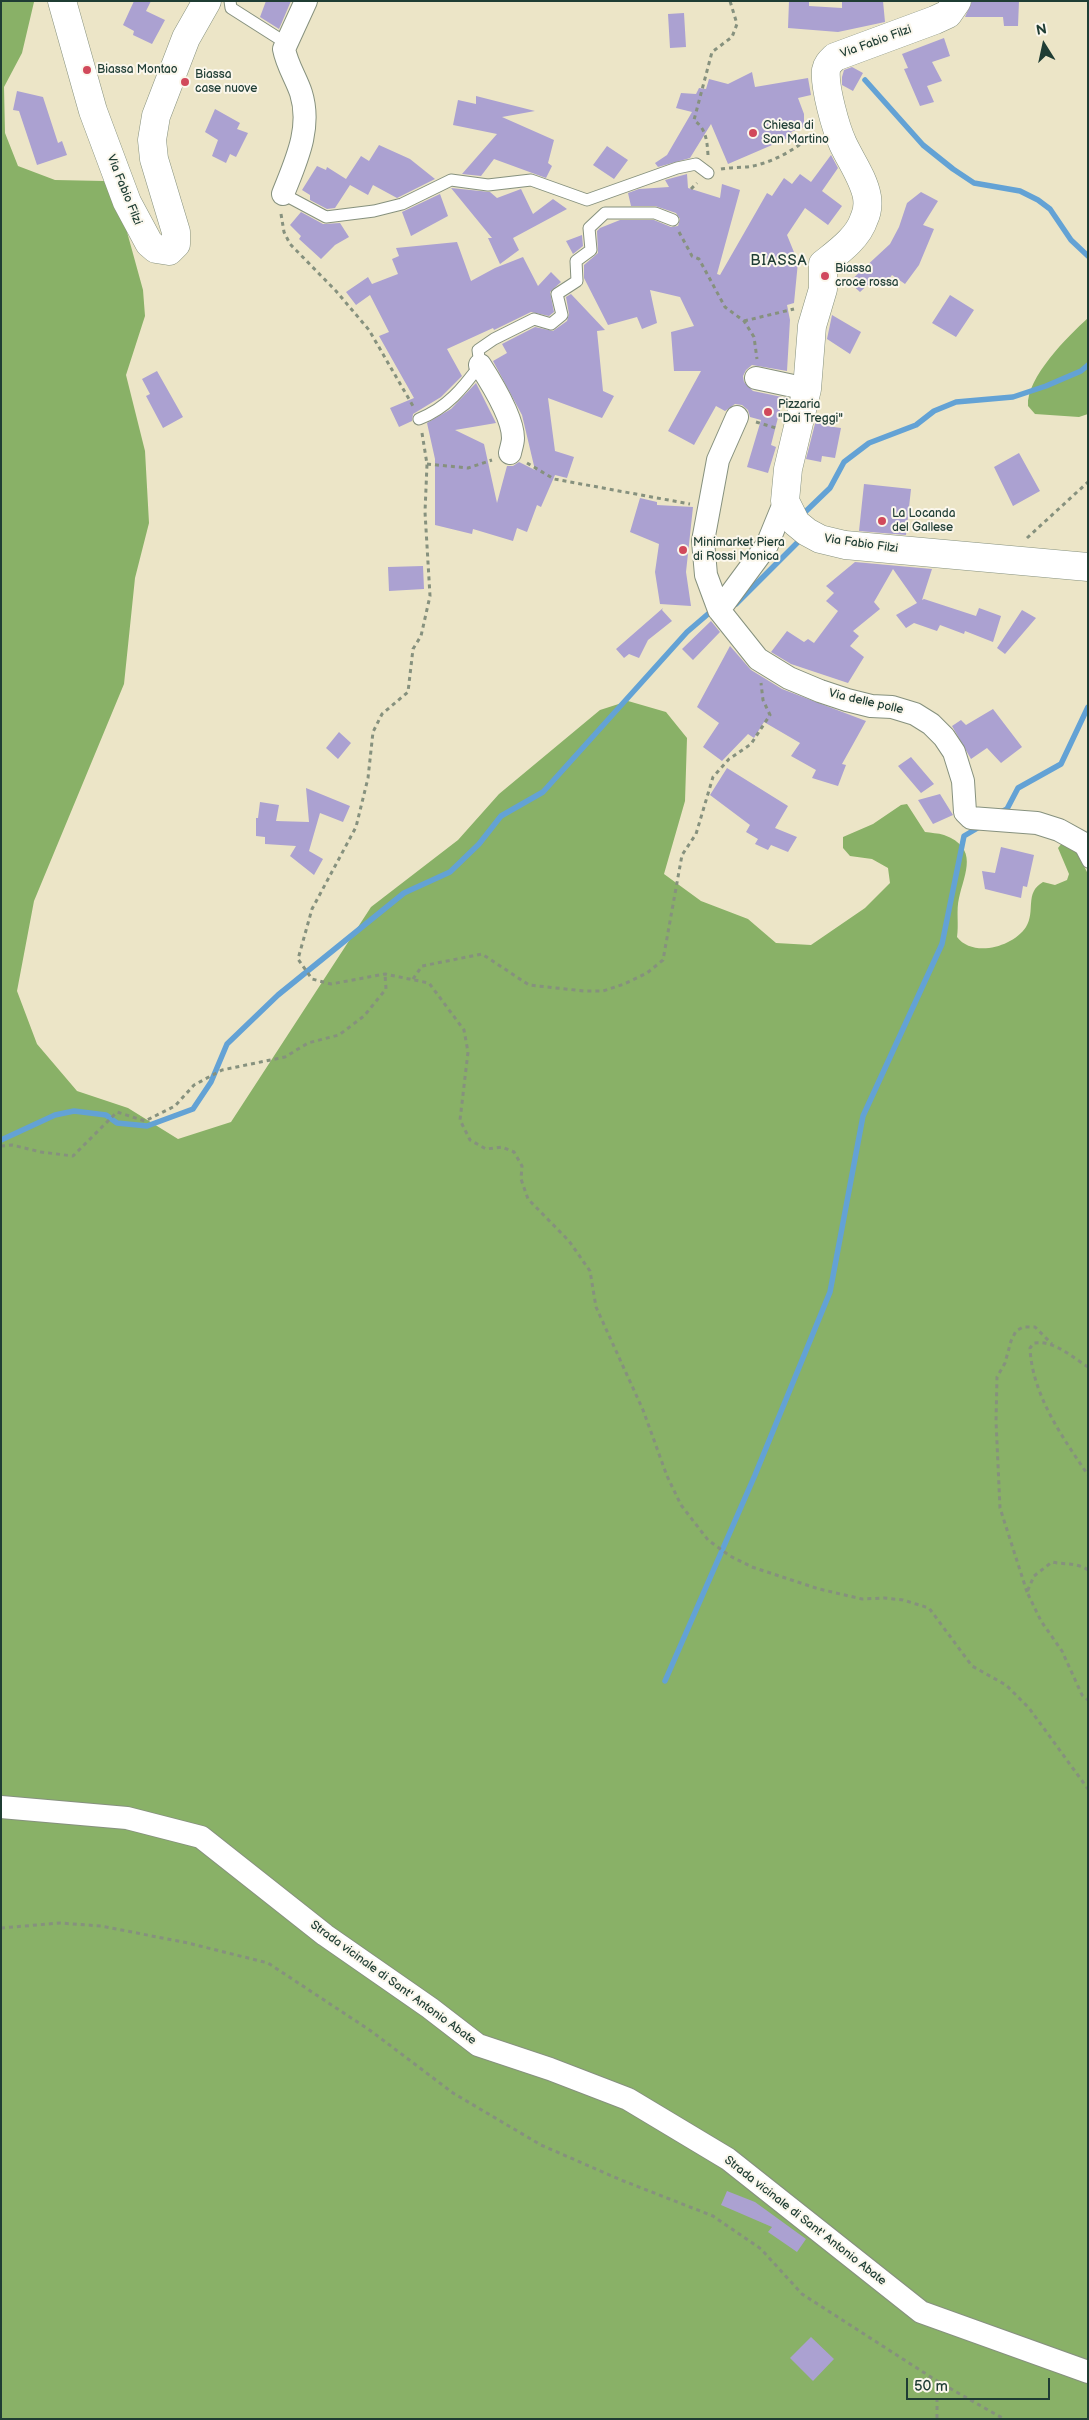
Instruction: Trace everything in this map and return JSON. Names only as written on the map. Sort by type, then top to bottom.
[{"type":"street","name":"Via Fabio Filzi","points":[[62,1],[93,111],[127,202],[149,243],[156,249],[169,251],[176,244],[176,232],[154,159],[152,140],[156,116],[186,38],[207,1]]},
{"type":"street","points":[[284,194],[298,156],[305,128],[305,110],[286,57],[286,43],[306,1]]},
{"type":"street","name":"Via Fabio Filzi","points":[[957,1],[948,14],[851,50],[830,61],[826,70],[833,110],[842,142],[867,197],[867,211],[864,222],[846,246],[823,264],[823,289],[812,326],[807,389],[788,469],[785,501],[796,523],[820,539],[845,545],[1088,567]]},
{"type":"street","points":[[480,365],[496,390],[513,436],[510,454]]},
{"type":"street","points":[[756,378],[807,389]]},
{"type":"street","points":[[738,417],[718,460],[703,541],[704,558],[711,591],[719,610],[758,659],[768,666]]},
{"type":"street","points":[[719,610],[767,545],[785,501]]},
{"type":"street","name":"Via delle polle","points":[[768,666],[820,691],[871,706],[892,707],[915,714],[931,724],[944,737],[960,767],[965,812],[968,817],[1037,823],[1082,842]]},
{"type":"street","name":"Strada vicinale di Sant' Antonio Abate","points":[[1,1807],[127,1818],[201,1837],[324,1935],[430,2008],[478,2045],[550,2069],[628,2099],[728,2159],[921,2312],[1088,2372]]},
{"type":"lane","points":[[230,1],[231,8],[286,43]]},
{"type":"lane","points":[[284,194],[326,216],[374,211],[402,204],[451,180],[488,185],[531,180],[587,200],[677,168],[696,164],[708,173]]},
{"type":"lane","points":[[419,419],[442,408],[463,389],[480,365],[478,350],[494,339],[534,319],[550,324],[562,315],[557,294],[576,281],[576,261],[591,250],[589,228],[605,213],[655,213],[673,220]]},
{"type":"lane","points":[[1082,842],[1088,862]]},
{"type":"path","points":[[730,1],[737,24],[732,37],[712,52],[694,120],[702,126],[706,137],[708,173],[737,166],[752,166],[791,151],[823,125],[833,110]]},
{"type":"path","points":[[284,194],[281,202],[282,217],[284,232],[290,244],[336,291],[369,330],[419,419],[427,464],[425,512],[430,596],[421,636],[413,649],[408,692],[382,714],[373,732],[368,778],[356,827],[312,909],[298,959],[312,979],[331,984],[385,974],[429,983],[464,1030],[468,1052],[460,1120],[470,1140],[486,1149],[502,1147],[514,1152],[522,1166],[521,1180],[528,1199],[569,1241],[590,1271],[596,1307],[643,1410],[667,1476],[681,1505],[708,1540],[730,1556],[752,1567],[819,1589],[862,1599],[894,1599],[929,1608],[972,1666],[1006,1684],[1029,1708],[1088,1789]]},
{"type":"path","points":[[673,220],[692,256],[700,259],[725,307],[744,321],[754,337],[757,352],[756,378]]},
{"type":"path","points":[[744,321],[796,308],[812,326]]},
{"type":"path","points":[[738,417],[796,433]]},
{"type":"path","points":[[427,464],[468,468],[510,454],[554,479],[708,507]]},
{"type":"path","points":[[1002,560],[1088,482]]},
{"type":"path","points":[[413,979],[422,966],[482,954],[529,985],[603,991],[647,973],[663,960],[682,855],[696,834],[713,777],[729,759],[751,744],[770,715],[763,700],[760,686],[768,666]]},
{"type":"path","points":[[1,1146],[12,1145],[41,1152],[73,1156],[117,1112],[146,1121],[175,1106],[194,1086],[222,1070],[285,1057],[308,1043],[339,1035],[364,1016],[386,989],[385,974]]},
{"type":"path","points":[[1088,1367],[1052,1344],[1035,1327],[1022,1327],[1016,1331],[1011,1341],[1007,1358],[997,1377],[996,1421],[1000,1508],[1027,1592],[1041,1621],[1062,1651],[1082,1695],[1088,1700]]},
{"type":"path","points":[[1052,1344],[1034,1343],[1030,1348],[1030,1359],[1039,1389],[1058,1430],[1088,1475]]},
{"type":"path","points":[[1027,1592],[1034,1576],[1052,1562],[1077,1564],[1088,1570]]},
{"type":"path","points":[[1,1928],[60,1923],[101,1926],[188,1943],[268,1963],[371,2030],[453,2093],[541,2145],[621,2180],[713,2216],[762,2249],[802,2294],[937,2381],[1004,2419]]},
{"type":"path","points":[[937,2381],[937,2419]]},
{"type":"green space","points":[[1,1],[34,2],[22,53],[4,87],[5,133],[18,166],[55,180],[104,181],[124,221],[143,290],[145,316],[126,375],[145,451],[149,523],[135,578],[124,684],[34,901],[17,991],[37,1044],[77,1091],[128,1108],[178,1139],[231,1122],[371,907],[458,840],[499,794],[600,710],[628,701],[666,712],[687,738],[685,801],[664,874],[701,901],[748,919],[776,943],[811,945],[865,908],[890,883],[888,868],[872,859],[850,856],[843,848],[843,837],[873,824],[901,805],[907,804],[925,832],[942,834],[955,840],[966,854],[966,870],[958,903],[957,937],[973,947],[993,947],[1012,940],[1020,934],[1029,921],[1032,897],[1037,886],[1043,882],[1055,885],[1067,880],[1069,874],[1058,848],[1062,843],[1074,846],[1088,874],[1088,2419],[1,2419]]},
{"type":"green space","points":[[1088,318],[1088,414],[1079,417],[1035,414],[1028,406],[1029,395],[1034,383],[1050,358]]},
{"type":"building","points":[[134,1],[151,1],[146,11],[165,20],[152,44],[133,35],[134,31],[123,25]]},
{"type":"building","points":[[266,1],[291,1],[279,29],[260,17]]},
{"type":"building","points":[[789,1],[809,1],[809,6],[842,8],[842,1],[883,1],[885,22],[838,32],[788,28]]},
{"type":"building","points":[[972,1],[1019,1],[1018,26],[1004,26],[1003,17],[965,17]]},
{"type":"building","points":[[684,13],[686,47],[670,48],[668,14]]},
{"type":"building","points":[[944,38],[950,56],[932,62],[942,81],[927,86],[934,102],[920,106],[904,69],[908,68],[902,54]]},
{"type":"building","points":[[852,67],[863,73],[853,91],[842,85],[844,70]]},
{"type":"building","points":[[752,72],[755,87],[808,78],[811,95],[798,98],[804,114],[804,127],[791,132],[793,136],[728,164],[711,124],[690,158],[658,167],[655,163],[667,155],[692,112],[676,108],[681,93],[696,94],[699,88],[706,89],[709,79],[728,84]]},
{"type":"building","points":[[17,91],[43,97],[58,143],[62,141],[67,155],[37,165],[19,111],[13,110]]},
{"type":"building","points":[[476,96],[535,111],[502,117],[554,140],[548,163],[552,166],[546,178],[494,159],[481,176],[462,174],[497,134],[453,125],[458,100],[476,104]]},
{"type":"building","points":[[215,109],[240,123],[237,129],[248,133],[236,157],[230,154],[226,163],[212,156],[218,140],[205,132]]},
{"type":"building","points":[[379,145],[410,159],[435,179],[397,198],[373,185],[368,195],[350,185],[335,208],[327,209],[310,200],[310,195],[302,190],[317,166],[326,170],[327,167],[346,179],[361,156],[369,161]]},
{"type":"building","points":[[607,146],[628,160],[614,179],[593,165]]},
{"type":"building","points":[[831,155],[838,168],[822,191],[842,206],[828,225],[805,208],[787,235],[798,262],[794,303],[787,305],[790,320],[787,371],[752,365],[743,376],[744,382],[753,391],[787,398],[786,403],[782,402],[771,445],[776,447],[768,473],[747,467],[761,420],[750,417],[748,410],[742,405],[735,404],[725,411],[716,406],[694,445],[668,431],[701,371],[674,371],[671,332],[694,326],[680,297],[650,290],[657,323],[642,329],[637,317],[608,325],[584,278],[584,265],[598,253],[597,231],[600,228],[620,220],[654,220],[671,227],[678,226],[680,219],[676,213],[655,206],[631,206],[628,193],[639,189],[669,187],[665,180],[687,174],[688,188],[720,198],[722,184],[740,190],[717,274],[720,275],[767,193],[772,196],[784,178],[792,184],[800,174],[811,182]]},
{"type":"building","points":[[451,188],[490,192],[497,198],[521,189],[533,214],[553,199],[567,209],[513,238],[519,250],[500,264],[488,238],[492,238]]},
{"type":"building","points":[[921,192],[938,201],[923,225],[934,229],[919,265],[905,284],[892,275],[884,286],[874,279],[860,292],[849,282],[890,244],[899,227],[907,203]]},
{"type":"building","points":[[440,194],[448,216],[411,236],[402,212]]},
{"type":"building","points":[[301,212],[323,224],[340,223],[349,237],[335,245],[321,259],[299,239],[301,236],[290,225]]},
{"type":"building","points":[[582,235],[583,246],[573,254],[566,241]]},
{"type":"building","points":[[457,242],[471,281],[495,268],[523,257],[538,286],[551,272],[561,282],[550,292],[554,312],[549,316],[531,312],[494,330],[493,328],[447,349],[462,376],[441,397],[413,414],[412,421],[399,427],[390,408],[414,398],[379,336],[389,332],[370,295],[356,305],[346,292],[368,277],[372,284],[398,274],[392,259],[399,256],[396,248]]},
{"type":"building","points":[[571,294],[605,330],[597,331],[603,391],[614,396],[602,418],[548,398],[555,451],[574,457],[567,478],[555,475],[541,507],[537,505],[527,532],[517,528],[513,541],[473,529],[472,534],[435,525],[435,459],[427,423],[451,409],[476,383],[496,423],[455,430],[484,444],[497,503],[507,466],[513,466],[519,462],[535,470],[522,415],[493,361],[507,353],[502,344],[535,327],[553,331],[567,321],[569,314],[566,297]]},
{"type":"building","points":[[950,295],[974,310],[956,337],[932,323]]},
{"type":"building","points":[[832,315],[861,332],[850,354],[827,339]]},
{"type":"building","points":[[157,371],[183,417],[163,428],[146,396],[150,394],[142,379]]},
{"type":"building","points":[[817,416],[829,419],[827,426],[841,428],[835,458],[822,456],[821,462],[806,459]]},
{"type":"building","points":[[1019,453],[1040,491],[1013,506],[994,467]]},
{"type":"building","points":[[864,484],[911,489],[906,535],[859,531]]},
{"type":"building","points":[[640,498],[657,502],[657,505],[693,507],[686,572],[691,606],[660,604],[655,572],[659,544],[630,532]]},
{"type":"building","points":[[855,562],[932,569],[922,600],[924,599],[976,616],[979,608],[1001,616],[993,642],[965,631],[964,634],[940,625],[937,631],[914,623],[906,628],[896,615],[917,603],[893,569],[874,602],[880,609],[853,631],[859,636],[850,646],[864,657],[848,683],[791,664],[771,652],[787,631],[804,642],[808,639],[814,643],[838,611],[826,601],[834,593],[826,586]]},
{"type":"building","points":[[423,566],[424,589],[389,591],[388,567]]},
{"type":"building","points":[[663,608],[662,610],[672,621],[648,640],[639,658],[629,654],[624,658],[616,649]]},
{"type":"building","points":[[1022,610],[1036,618],[1005,654],[997,648]]},
{"type":"building","points":[[711,621],[720,632],[693,660],[682,649]]},
{"type":"building","points":[[730,646],[751,670],[782,689],[866,721],[842,764],[846,765],[838,786],[812,778],[816,770],[791,756],[800,743],[764,722],[754,738],[748,734],[722,761],[703,747],[719,723],[697,707]]},
{"type":"building","points":[[993,709],[1022,747],[1001,763],[987,748],[971,759],[952,726],[961,720],[966,725]]},
{"type":"building","points":[[339,732],[351,743],[338,759],[326,748]]},
{"type":"building","points":[[911,757],[934,784],[921,793],[898,766]]},
{"type":"building","points":[[727,768],[788,806],[775,828],[797,837],[788,852],[771,845],[768,850],[755,844],[758,839],[746,832],[750,825],[710,795]]},
{"type":"building","points":[[306,788],[350,806],[343,822],[320,813],[309,851],[323,859],[314,875],[290,856],[296,846],[265,844],[265,837],[256,836],[256,818],[258,818],[260,802],[279,805],[276,821],[309,822]]},
{"type":"building","points":[[940,794],[953,815],[933,824],[918,800]]},
{"type":"building","points":[[1001,847],[1034,855],[1027,887],[1023,886],[1021,898],[985,889],[982,871],[995,873]]},
{"type":"building","points":[[727,2191],[755,2202],[806,2239],[797,2252],[768,2232],[772,2227],[721,2205]]},
{"type":"building","points":[[811,2337],[834,2359],[813,2381],[790,2358]]},
{"type":"waterway","points":[[865,80],[923,145],[953,169],[974,183],[1020,191],[1038,200],[1050,209],[1071,240],[1088,256]]},
{"type":"waterway","points":[[802,517],[830,488],[844,462],[869,443],[916,425],[934,411],[956,402],[1013,397],[1046,386],[1081,371],[1088,365]]},
{"type":"waterway","points":[[736,604],[800,540]]},
{"type":"waterway","points":[[1,1140],[55,1115],[74,1111],[106,1115],[117,1123],[147,1126],[193,1109],[211,1082],[227,1044],[278,995],[404,893],[450,872],[479,844],[501,816],[543,792],[687,632],[708,614]]},
{"type":"waterway","points":[[1001,812],[1007,809],[1018,788],[1061,764],[1088,707]]},
{"type":"waterway","points":[[665,1681],[755,1475],[830,1292],[863,1116],[942,944],[964,836],[981,826]]},
{"type":"place","name":"Biassa Montao","points":[[87,70]]},
{"type":"place","name":"Biassa case nuove","points":[[185,82]]},
{"type":"place","name":"Chiesa di San Martino","points":[[753,133]]},
{"type":"place","name":"Biassa croce rossa","points":[[825,276]]},
{"type":"place","name":"Pizzaria \"Dai Treggi\"","points":[[768,412]]},
{"type":"place","name":"La Locanda del Gallese","points":[[882,521]]},
{"type":"place","name":"Minimarket Piera di Rossi Monica","points":[[683,550]]},
{"type":"district","name":"BIASSA","points":[[779,261]]}]
